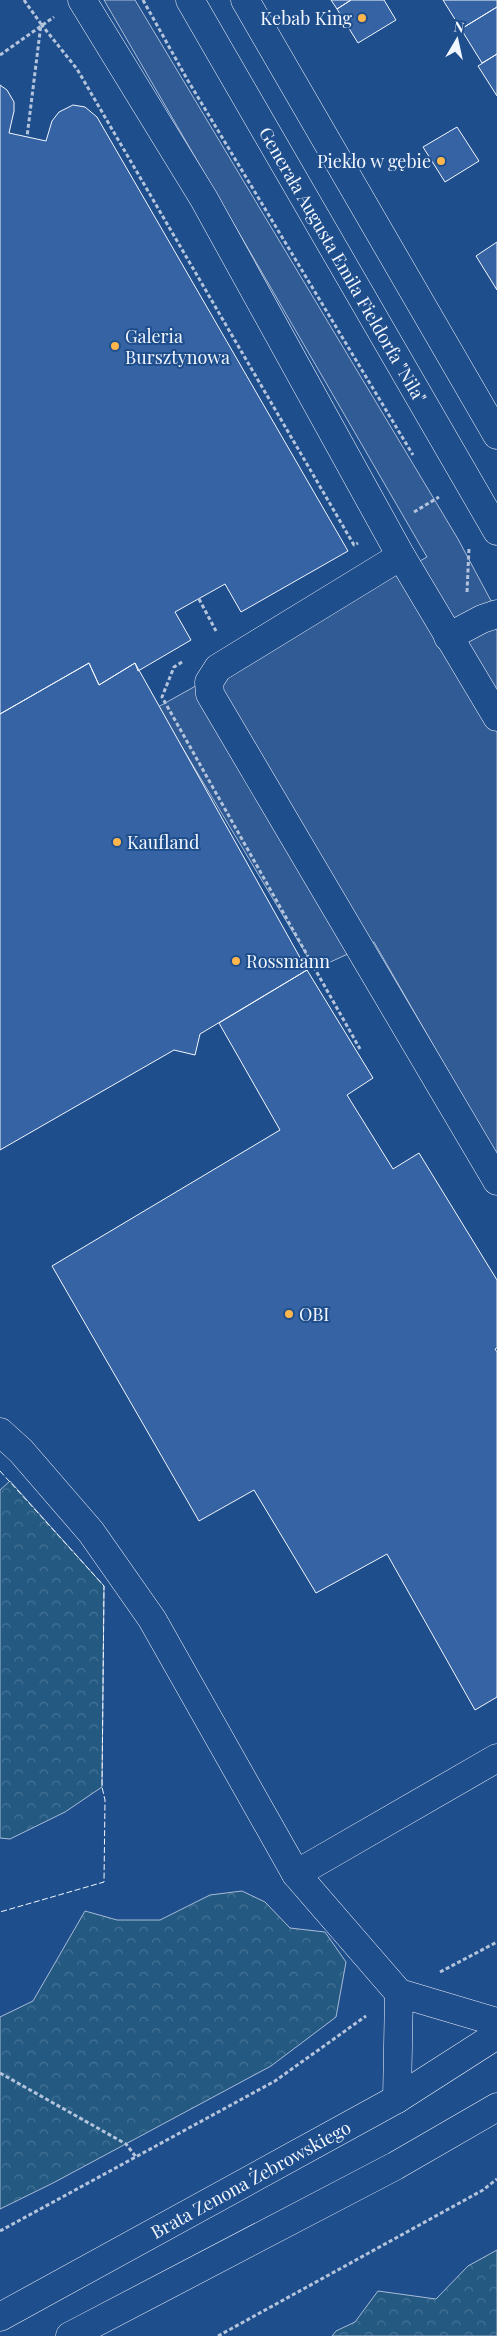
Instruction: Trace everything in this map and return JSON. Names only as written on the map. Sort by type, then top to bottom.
[{"type":"street","points":[[82,0],[204,199],[401,556],[497,717]]},
{"type":"street","name":"Generała Augusta Emila Fieldorfa \"Nila\"","points":[[190,0],[497,531]]},
{"type":"street","points":[[245,0],[497,435]]},
{"type":"street","points":[[401,556],[218,668],[209,682],[210,694],[497,1182]]},
{"type":"street","points":[[448,637],[489,616]]},
{"type":"street","points":[[0,1432],[21,1452],[90,1532],[152,1619],[296,1874],[399,1993],[497,2022]]},
{"type":"street","points":[[296,1874],[497,1758]]},
{"type":"street","points":[[397,2099],[399,1993]]},
{"type":"street","name":"Brata Zenona Żebrowskiego","points":[[0,2317],[397,2099],[497,2035]]},
{"type":"street","points":[[70,2336],[395,2166],[497,2107]]},
{"type":"path","points":[[24,0],[77,69],[354,545],[439,497]]},
{"type":"path","points":[[143,0],[188,79],[418,463]]},
{"type":"path","points":[[0,55],[41,24]]},
{"type":"path","points":[[27,137],[41,24]]},
{"type":"path","points":[[434,489],[443,505]]},
{"type":"path","points":[[465,542],[470,549],[467,593],[489,616]]},
{"type":"path","points":[[199,599],[220,638]]},
{"type":"path","points":[[0,2231],[275,2081],[399,1993],[497,1942]]},
{"type":"path","points":[[0,2074],[126,2144],[136,2157]]},
{"type":"path","points":[[218,2336],[483,2190],[497,2180]]},
{"type":"green space","points":[[10,1481],[104,1586],[102,1787],[65,1812],[10,1839],[0,1838],[0,1490]]},
{"type":"green space","points":[[242,1891],[265,1902],[290,1928],[325,1932],[346,1962],[336,2017],[271,2066],[53,2183],[0,2209],[0,2017],[33,2001],[85,1911],[117,1920],[160,1920],[210,1895]]},
{"type":"green space","points":[[497,2250],[497,2336],[332,2336],[336,2331],[355,2322],[378,2291],[436,2299],[468,2266]]},
{"type":"shaded area","points":[[104,0],[135,0],[458,539],[497,612],[497,1156],[374,942],[315,969],[158,707],[427,557]]},
{"type":"building","points":[[331,0],[351,0],[337,9]]},
{"type":"building","points":[[351,0],[384,0],[396,20],[358,43],[337,9]]},
{"type":"building","points":[[443,0],[497,0],[497,7],[461,29]]},
{"type":"building","points":[[497,7],[497,54],[482,63],[461,29]]},
{"type":"building","points":[[497,54],[497,96],[478,66]]},
{"type":"building","name":"Galeria Bursztynowa","points":[[0,85],[7,90],[14,102],[9,133],[46,141],[52,121],[59,112],[73,105],[85,107],[97,117],[348,551],[241,612],[225,584],[175,612],[191,640],[138,671],[135,663],[99,685],[89,663],[0,714]]},
{"type":"building","points":[[457,127],[479,161],[445,182],[423,147]]},
{"type":"building","points":[[497,242],[497,290],[476,256]]},
{"type":"building","name":"Kaufland","points":[[89,663],[99,685],[135,663],[307,970],[200,1034],[195,1055],[174,1050],[0,1150],[0,714]]},
{"type":"building","name":"OBI","points":[[307,970],[373,1078],[347,1095],[393,1169],[419,1153],[497,1280],[497,1348],[495,1349],[497,1352],[497,1697],[475,1710],[387,1554],[316,1593],[254,1490],[199,1521],[52,1266],[280,1130],[219,1023]]},
{"type":"fence","points":[[0,1471],[104,1586],[102,1787],[105,1800],[104,1882],[0,1912]]},
{"type":"place","name":"Kebab King","points":[[362,18]]},
{"type":"place","name":"Piekło w gębie","points":[[441,161]]},
{"type":"place","name":"Galeria Bursztynowa","points":[[115,346]]},
{"type":"place","name":"Kaufland","points":[[117,842]]},
{"type":"place","name":"Rossmann","points":[[236,961]]},
{"type":"place","name":"OBI","points":[[289,1314]]}]
